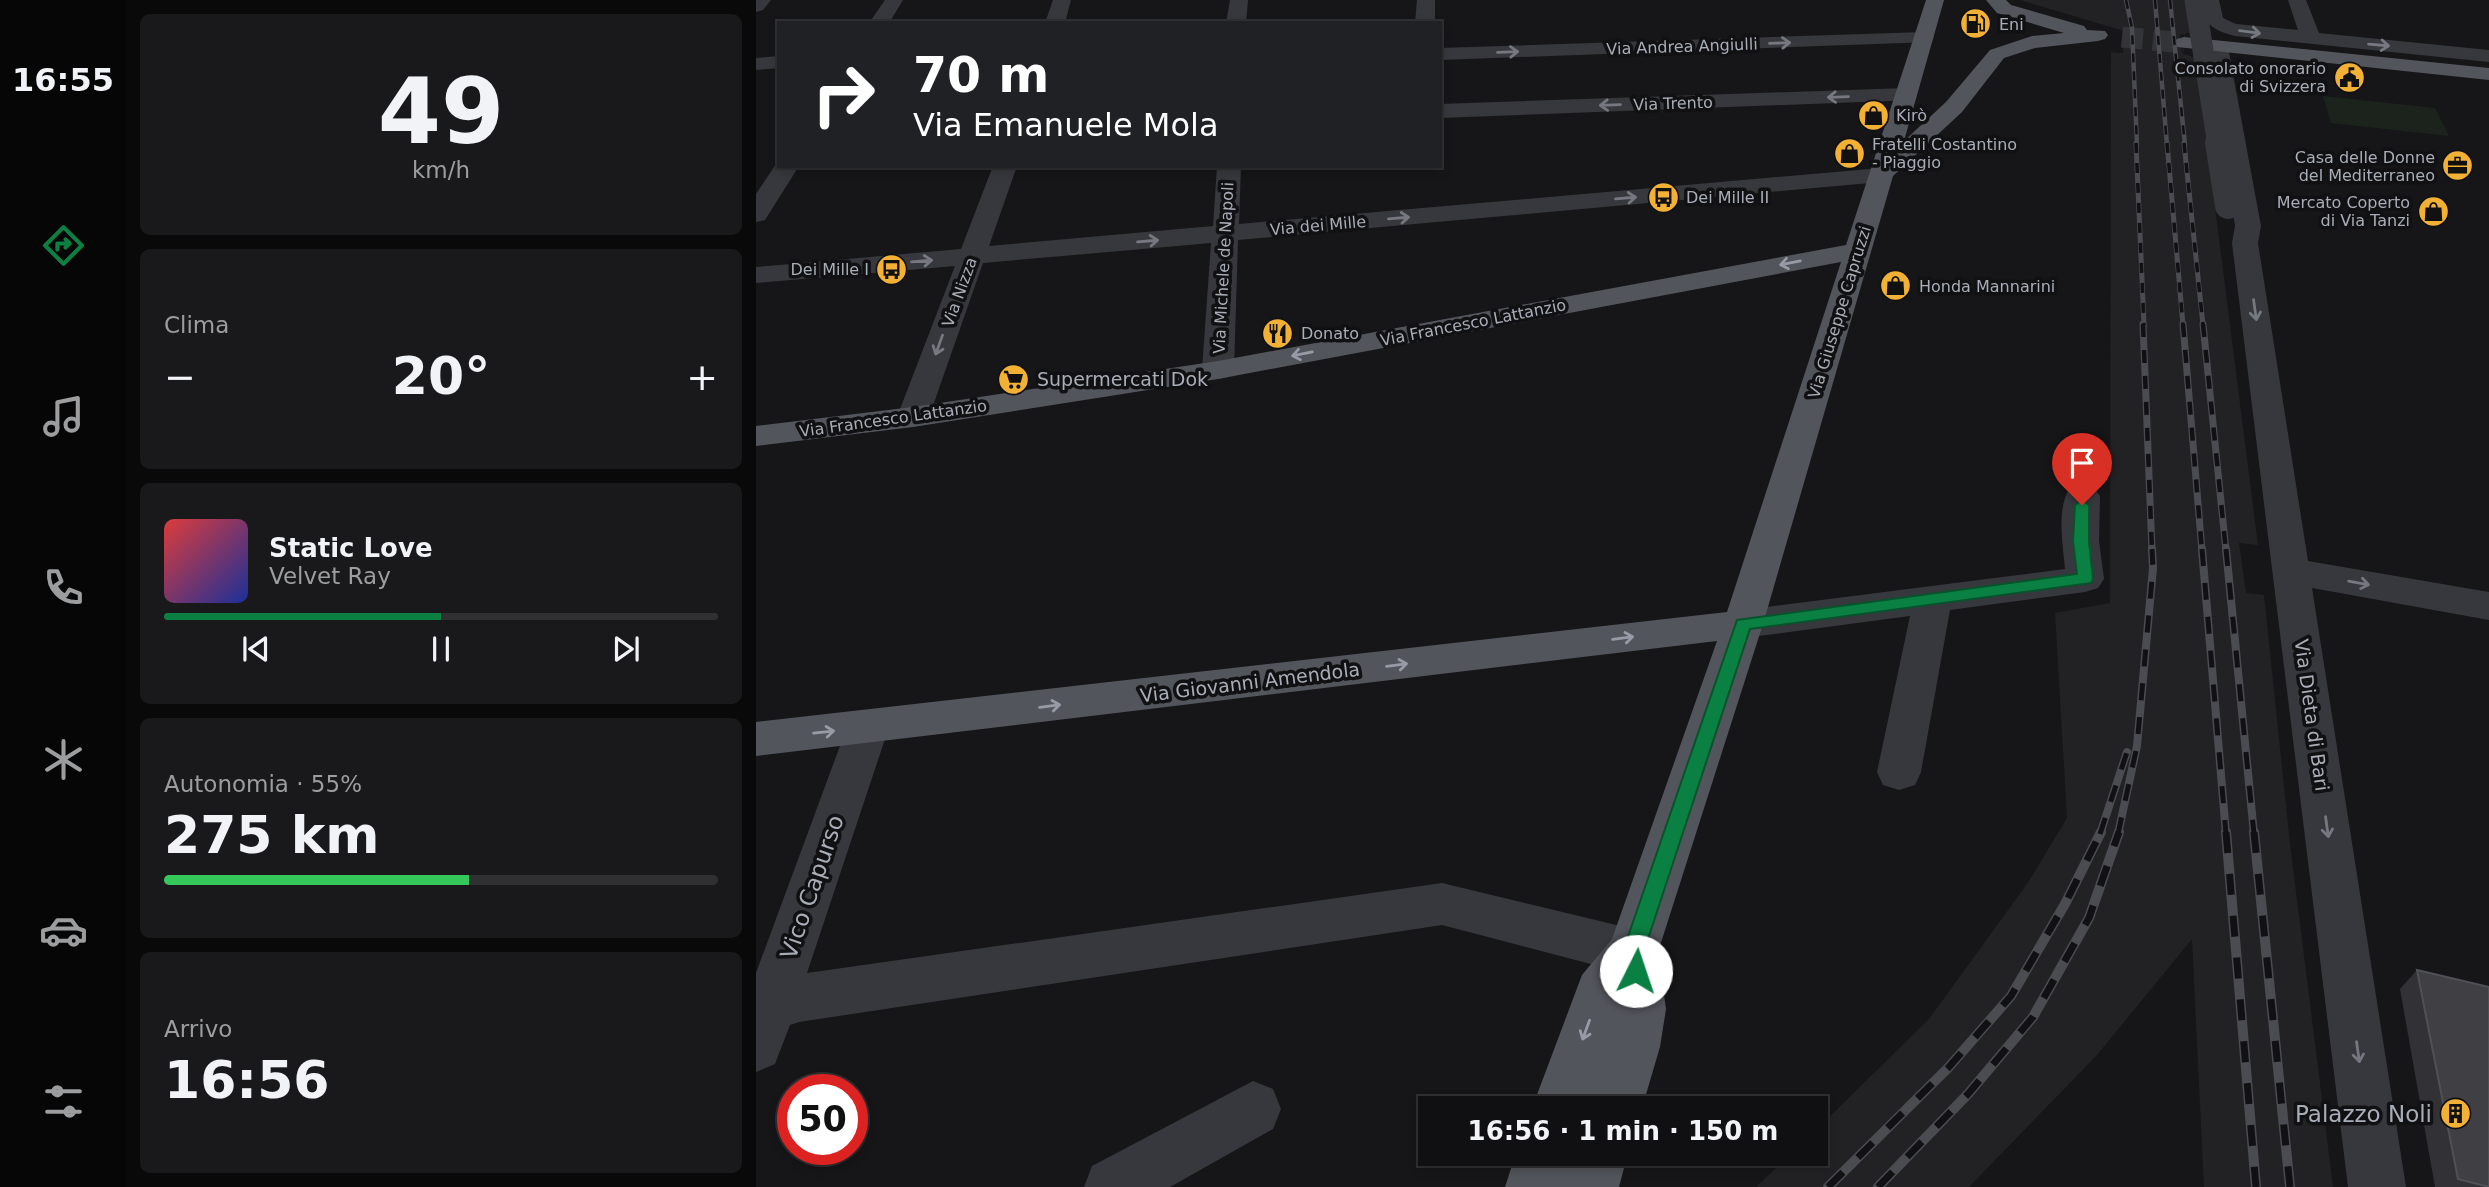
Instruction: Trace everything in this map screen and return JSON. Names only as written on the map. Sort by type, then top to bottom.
[{"type":"main road","name":"Via Giuseppe Capruzzi","points":[[1633,951],[1743,624],[1935,0]]},
{"type":"main road","points":[[1995,0],[2004,9],[2020,15],[2098,35],[2122,37]]},
{"type":"main road","points":[[1881,175],[1954,107],[1997,54],[2032,42],[2098,35]]},
{"type":"main road","points":[[2184,43],[2489,74]]},
{"type":"main road","name":"Via Francesco Lattanzio","points":[[756,436],[913,417],[1218,370],[1857,251]]},
{"type":"main road","name":"Via Giovanni Amendola","points":[[756,739],[1743,624]]},
{"type":"main road","points":[[1564,1096],[1600,992],[1633,951]]},
{"type":"main road","points":[[1618,1096],[1633,1047],[1640,1009],[1633,951]]},
{"type":"main road","points":[[1534,1187],[1541,1166]]},
{"type":"main road","points":[[1590,1187],[1596,1166]]},
{"type":"street","points":[[756,6],[762,0]]},
{"type":"street","points":[[880,21],[894,0]]},
{"type":"street","points":[[1056,21],[1062,0]]},
{"type":"street","points":[[1236,21],[1239,0]]},
{"type":"street","points":[[1425,21],[1426,0]]},
{"type":"street","name":"Via Dieta di Bari","points":[[2195,0],[2236,224],[2292,571],[2377,1187]]},
{"type":"street","points":[[2210,0],[2213,21],[2217,25],[2246,32],[2489,56]]},
{"type":"street","points":[[2297,0],[2311,38]]},
{"type":"street","name":"Via Andrea Angiulli","points":[[1442,54],[1924,38]]},
{"type":"street","name":"Via Dieta di Bari","points":[[2218,47],[2248,226],[2236,224]]},
{"type":"street","points":[[756,64],[777,62]]},
{"type":"street","name":"Via Trento","points":[[1442,111],[1906,95]]},
{"type":"street","points":[[756,214],[786,168]]},
{"type":"street","name":"Via Nizza","points":[[913,417],[1004,168]]},
{"type":"street","name":"Via Michele de Napoli","points":[[1218,370],[1229,168]]},
{"type":"street","name":"Via dei Mille","points":[[756,275],[1881,175]]},
{"type":"street","points":[[1743,624],[2085,579],[2081,541],[2082,496]]},
{"type":"street","points":[[2292,571],[2489,606]]},
{"type":"street","points":[[1899,772],[1933,597]]},
{"type":"street","name":"Vico Capurso","points":[[763,1026],[868,727]]},
{"type":"street","points":[[763,1026],[799,998],[1442,904],[1633,951]]},
{"type":"street","points":[[1113,1187],[1253,1109]]},
{"type":"shaded area","points":[[2020,0],[2188,0],[2192,32],[2180,35],[2182,53],[2196,58],[2258,545],[2239,543],[2246,593],[2264,595],[2290,844],[2333,1187],[2204,1187],[2192,939],[2097,1055],[1969,1187],[1756,1187],[1778,1166],[1828,1166],[1828,1118],[1929,1019],[2029,881],[2067,818],[2055,613],[2110,603],[2111,52],[2123,53],[2124,31]]},
{"type":"shaded area","points":[[2323,96],[2435,108],[2449,136],[2331,123]]},
{"type":"building","name":"Palazzo Noli","points":[[2417,970],[2489,987],[2489,1187],[2458,1179]]},
{"type":"tunnel","points":[[2122,37],[2184,43]]},
{"type":"railway","points":[[2126,0],[2132,28],[2137,145]]},
{"type":"railway","points":[[2155,0],[2167,145]]},
{"type":"railway","points":[[2170,0],[2185,145]]},
{"type":"railway","points":[[2136,143],[2144,325]]},
{"type":"railway","points":[[2167,143],[2183,325]]},
{"type":"railway","points":[[2184,143],[2203,325]]},
{"type":"railway","points":[[2143,324],[2152,551]]},
{"type":"railway","points":[[2183,324],[2202,551]]},
{"type":"railway","points":[[2203,324],[2226,551]]},
{"type":"railway","points":[[2118,834],[2137,746],[2153,568],[2152,549]]},
{"type":"railway","points":[[2202,549],[2226,834]]},
{"type":"railway","points":[[2226,549],[2254,834]]},
{"type":"railway","points":[[2100,834],[2127,752]]},
{"type":"railway","points":[[1878,1187],[1968,1094],[2033,1017],[2089,918],[2119,832]]},
{"type":"railway","points":[[2226,832],[2256,1187]]},
{"type":"railway","points":[[2254,832],[2290,1187]]},
{"type":"railway","points":[[1828,1187],[1948,1068],[2011,996],[2065,904],[2100,834]]},
{"type":"place","name":"Eni","points":[[1976,24]]},
{"type":"place","name":"Consolato onorario di Svizzera","points":[[2349,77]]},
{"type":"place","name":"Kirò","points":[[1873,115]]},
{"type":"place","name":"Fratelli Costantino - Piaggio","points":[[1849,153]]},
{"type":"place","name":"Casa delle Donne del Mediterraneo","points":[[2458,166]]},
{"type":"place","name":"Dei Mille II","points":[[1663,197]]},
{"type":"place","name":"Mercato Coperto di Via Tanzi","points":[[2433,211]]},
{"type":"place","name":"Dei Mille I","points":[[892,269]]},
{"type":"place","name":"Honda Mannarini","points":[[1896,286]]},
{"type":"place","name":"Donato","points":[[1278,333]]},
{"type":"place","name":"Supermercati Dok","points":[[1014,379]]},
{"type":"place","name":"Palazzo Noli","points":[[2455,1114]]},
{"type":"route","points":[[1636,971],[1633,951],[1743,624],[2085,579],[2081,541],[2082,505]]}]
